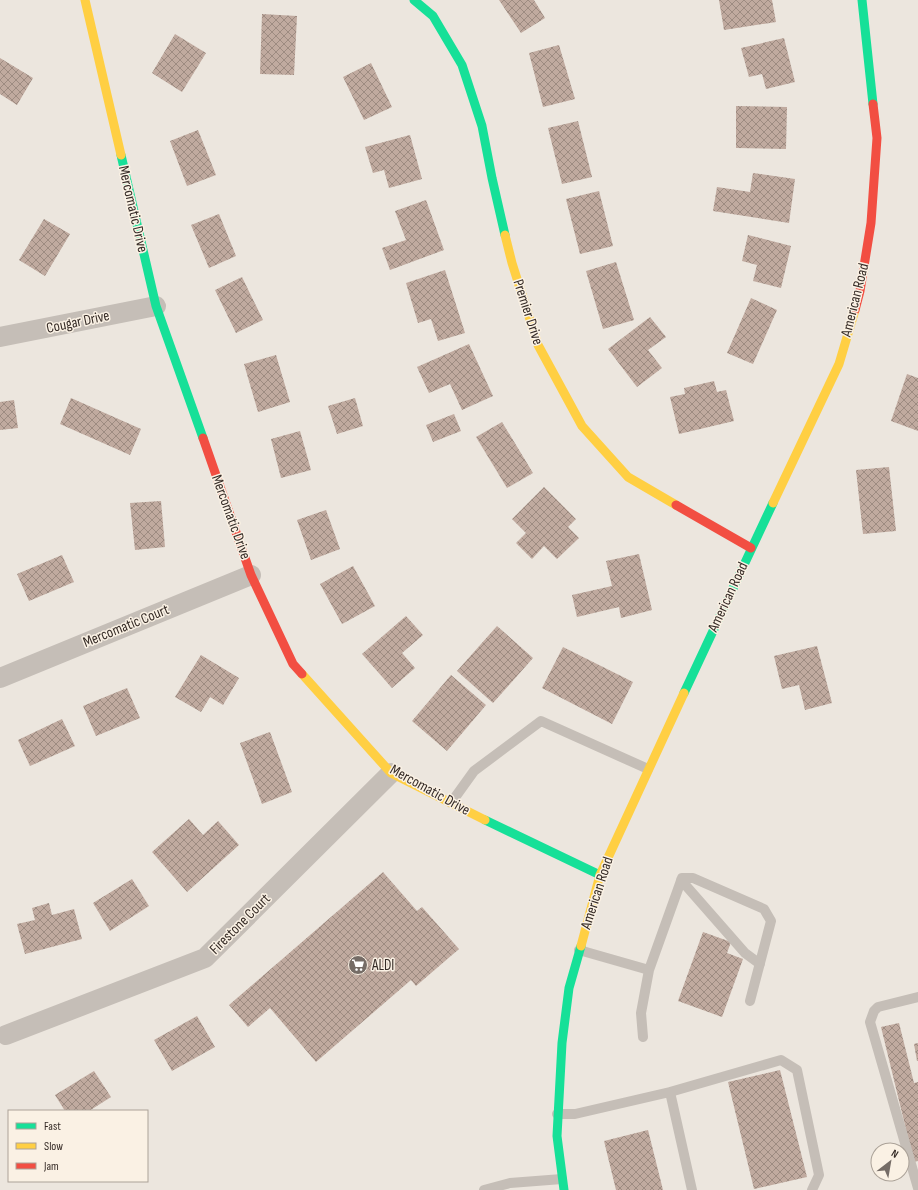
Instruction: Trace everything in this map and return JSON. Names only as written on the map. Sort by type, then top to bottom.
[{"type":"street","name":"Mercomatic Drive","points":[[85,0],[156,306],[251,575],[293,664],[392,773],[600,875]]},
{"type":"street","name":"Premier Drive","points":[[414,0],[433,16],[462,65],[482,126],[492,178],[512,263],[538,345],[582,426],[628,476],[751,548]]},
{"type":"street","name":"American Road","points":[[564,1190],[557,1136],[562,1043],[569,988],[600,875],[648,769],[838,364],[860,291],[871,223],[877,138],[862,0]]},
{"type":"street","name":"Cougar Drive","points":[[0,337],[156,306]]},
{"type":"street","name":"Mercomatic Court","points":[[0,678],[251,575]]},
{"type":"street","name":"Firestone Court","points":[[6,1035],[205,958],[392,773]]},
{"type":"lane","points":[[451,803],[474,771],[541,722],[648,769]]},
{"type":"lane","points":[[643,1037],[641,1013],[649,970],[682,878],[693,878],[764,909],[770,921],[750,1001]]},
{"type":"lane","points":[[681,880],[745,953],[760,964]]},
{"type":"lane","points":[[579,950],[649,970]]},
{"type":"lane","points":[[918,997],[878,1007],[874,1011],[870,1022],[916,1175],[918,1188]]},
{"type":"lane","points":[[557,1114],[575,1114],[670,1092],[781,1060],[797,1070],[819,1175],[812,1190]]},
{"type":"lane","points":[[670,1092],[692,1190]]},
{"type":"lane","points":[[484,1190],[562,1179]]},
{"type":"building","points":[[499,0],[534,0],[545,18],[521,33]]},
{"type":"building","points":[[719,0],[772,0],[776,22],[724,30]]},
{"type":"building","points":[[262,14],[297,16],[294,75],[260,74]]},
{"type":"building","points":[[175,34],[206,53],[182,92],[152,73]]},
{"type":"building","points":[[784,38],[795,82],[766,89],[762,74],[749,77],[741,48]]},
{"type":"building","points":[[559,45],[575,99],[543,107],[529,53]]},
{"type":"building","points":[[0,58],[33,78],[17,105],[0,94]]},
{"type":"building","points":[[371,63],[392,107],[364,120],[343,77]]},
{"type":"building","points":[[736,106],[787,107],[786,149],[736,148]]},
{"type":"building","points":[[578,121],[592,177],[562,184],[548,128]]},
{"type":"building","points":[[198,130],[216,175],[187,186],[170,141]]},
{"type":"building","points":[[410,135],[422,179],[389,188],[384,170],[373,173],[365,147]]},
{"type":"building","points":[[753,173],[795,179],[789,223],[713,211],[717,187],[750,192]]},
{"type":"building","points":[[599,191],[613,246],[580,254],[566,199]]},
{"type":"building","points":[[426,200],[444,250],[390,270],[382,248],[406,240],[395,211]]},
{"type":"building","points":[[219,214],[236,256],[209,268],[191,225]]},
{"type":"building","points":[[44,219],[70,234],[45,276],[19,260]]},
{"type":"building","points":[[748,235],[791,246],[781,288],[753,281],[757,265],[742,261]]},
{"type":"building","points":[[616,262],[634,320],[603,329],[586,271]]},
{"type":"building","points":[[445,270],[465,333],[438,341],[431,319],[418,323],[406,283]]},
{"type":"building","points":[[242,277],[263,320],[236,333],[215,290]]},
{"type":"building","points":[[751,298],[777,310],[753,364],[727,353]]},
{"type":"building","points":[[650,317],[666,337],[648,350],[662,368],[637,387],[608,349]]},
{"type":"building","points":[[469,344],[493,396],[462,410],[450,384],[429,393],[417,367]]},
{"type":"building","points":[[276,355],[290,402],[258,412],[244,364]]},
{"type":"building","points":[[907,374],[918,378],[918,431],[891,421]]},
{"type":"building","points":[[714,381],[717,392],[726,390],[734,421],[679,434],[670,397],[685,394],[684,388]]},
{"type":"building","points":[[71,398],[141,429],[130,455],[60,424]]},
{"type":"building","points":[[355,398],[363,426],[337,434],[328,406]]},
{"type":"building","points":[[14,400],[18,428],[0,430],[0,402]]},
{"type":"building","points":[[454,414],[461,431],[433,442],[426,425]]},
{"type":"building","points":[[502,422],[533,473],[507,488],[476,437]]},
{"type":"building","points":[[300,431],[311,470],[281,478],[271,439]]},
{"type":"building","points":[[889,467],[896,531],[863,534],[856,470]]},
{"type":"building","points":[[544,487],[576,519],[568,527],[579,538],[557,559],[544,546],[532,559],[516,543],[526,533],[512,519]]},
{"type":"building","points":[[161,501],[165,547],[135,550],[130,503]]},
{"type":"building","points":[[326,510],[340,549],[311,560],[297,520]]},
{"type":"building","points":[[639,554],[652,610],[621,618],[619,607],[577,617],[572,595],[612,586],[606,561]]},
{"type":"building","points":[[62,555],[74,582],[29,601],[17,574]]},
{"type":"building","points":[[353,566],[375,606],[342,624],[320,584]]},
{"type":"building","points":[[406,616],[423,635],[402,653],[415,668],[392,688],[362,654]]},
{"type":"building","points":[[497,626],[533,658],[493,703],[457,671]]},
{"type":"building","points":[[817,646],[832,703],[805,710],[799,685],[782,689],[774,656]]},
{"type":"building","points":[[563,647],[633,682],[612,724],[542,688]]},
{"type":"building","points":[[201,655],[239,678],[223,705],[210,697],[201,712],[175,697]]},
{"type":"building","points":[[451,675],[486,705],[447,751],[412,721]]},
{"type":"building","points":[[127,688],[140,718],[96,736],[83,706]]},
{"type":"building","points":[[62,719],[75,746],[30,766],[18,740]]},
{"type":"building","points":[[270,732],[292,792],[262,804],[240,743]]},
{"type":"building","points":[[189,819],[203,835],[218,821],[239,845],[187,892],[152,852]]},
{"type":"building","name":"ALDI","points":[[383,872],[417,911],[422,907],[459,949],[416,986],[411,980],[316,1062],[270,1008],[248,1027],[229,1005]]},
{"type":"building","points":[[132,879],[149,906],[110,931],[93,903]]},
{"type":"building","points":[[49,903],[52,915],[74,909],[82,939],[25,954],[17,924],[35,920],[32,908]]},
{"type":"building","points":[[703,932],[731,942],[727,953],[743,959],[722,1017],[678,1001]]},
{"type":"building","points":[[197,1016],[215,1047],[172,1071],[154,1040]]},
{"type":"building","points":[[899,1023],[914,1083],[918,1082],[918,1161],[914,1162],[881,1027]]},
{"type":"building","points":[[918,1043],[918,1061],[917,1061],[914,1044]]},
{"type":"building","points":[[780,1070],[807,1177],[754,1189],[728,1082]]},
{"type":"building","points":[[94,1071],[111,1097],[91,1110],[64,1110],[55,1095]]},
{"type":"building","points":[[648,1130],[663,1190],[616,1190],[604,1141]]},
{"type":"traffic: fast","points":[[414,0],[433,16],[462,65],[482,126],[505,235]]},
{"type":"traffic: fast","points":[[862,0],[873,104]]},
{"type":"traffic: fast","points":[[121,155],[156,306],[203,438]]},
{"type":"traffic: fast","points":[[684,693],[773,503]]},
{"type":"traffic: fast","points":[[485,820],[600,875]]},
{"type":"traffic: fast","points":[[564,1190],[557,1136],[562,1043],[569,988],[581,946]]},
{"type":"traffic: slow","points":[[85,0],[121,155]]},
{"type":"traffic: slow","points":[[505,235],[512,263],[538,345],[582,426],[628,477],[676,505]]},
{"type":"traffic: slow","points":[[773,503],[839,364],[855,310]]},
{"type":"traffic: slow","points":[[302,674],[391,773],[485,820]]},
{"type":"traffic: slow","points":[[581,946],[600,875],[684,693]]},
{"type":"traffic: jam","points":[[855,310],[860,291],[871,223],[877,138],[873,104]]},
{"type":"traffic: jam","points":[[203,438],[251,575],[293,664],[302,674]]},
{"type":"traffic: jam","points":[[676,505],[751,548]]},
{"type":"place","name":"ALDI","points":[[358,965]]}]
